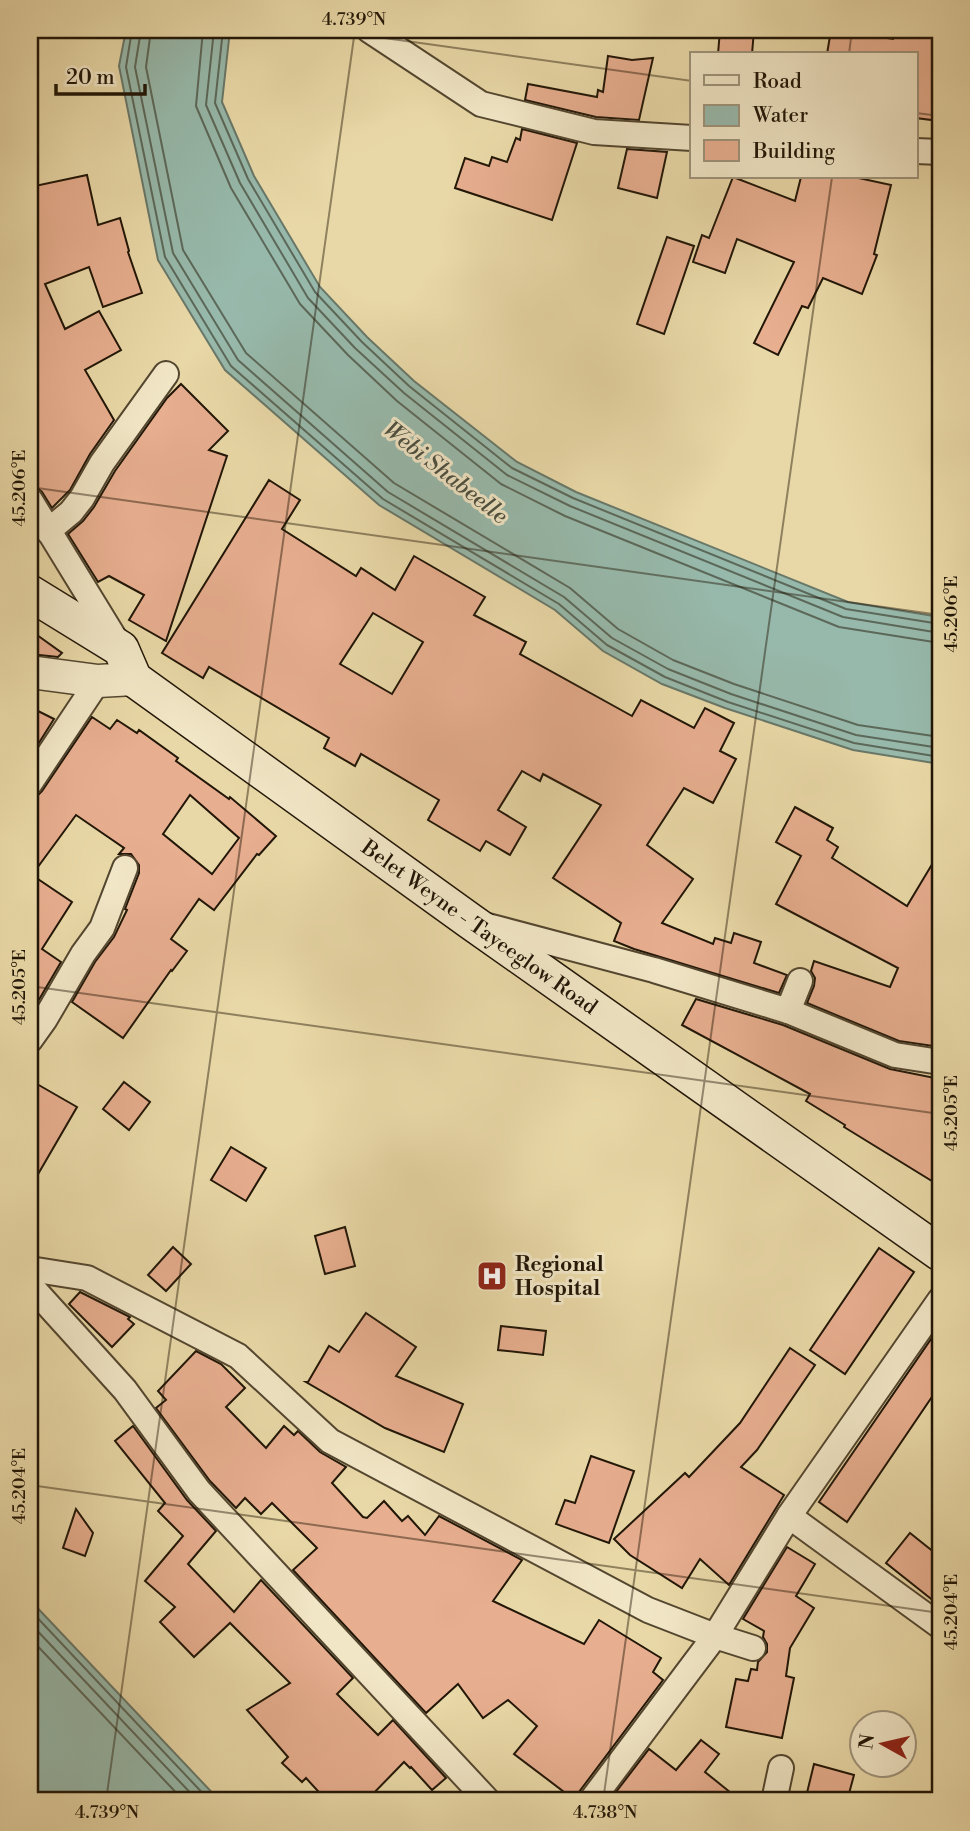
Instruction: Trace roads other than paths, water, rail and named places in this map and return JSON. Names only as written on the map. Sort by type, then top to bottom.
[{"type":"main road","name":"Belet Weyne - Tayeeglow Road","points":[[30,593],[470,921],[940,1253]]},
{"type":"street","points":[[369,30],[481,104],[594,132],[690,138]]},
{"type":"street","points":[[918,151],[940,152]]},
{"type":"street","points":[[48,531],[77,505],[102,463],[166,374]]},
{"type":"street","points":[[30,500],[128,664],[98,681],[30,783]]},
{"type":"street","points":[[30,671],[98,681]]},
{"type":"street","points":[[30,1040],[102,928],[125,868]]},
{"type":"street","points":[[470,921],[654,970],[788,1011],[895,1055],[940,1062]]},
{"type":"street","points":[[788,1011],[800,981]]},
{"type":"street","points":[[30,1269],[87,1278],[238,1356],[330,1441],[648,1610],[753,1648]]},
{"type":"street","points":[[30,1285],[125,1390],[200,1491],[488,1801]]},
{"type":"street","points":[[591,1801],[715,1636],[789,1516],[940,1300]]},
{"type":"street","points":[[789,1516],[940,1626]]},
{"type":"street","points":[[774,1801],[781,1768]]},
{"type":"water","name":"Webi Shabeelle","points":[[126,30],[230,30],[222,102],[254,176],[320,287],[367,337],[414,381],[517,462],[576,492],[848,602],[940,617],[940,764],[853,750],[725,708],[662,684],[603,651],[555,610],[379,505],[225,370],[158,260],[119,66]]},
{"type":"water","points":[[30,1600],[220,1801],[30,1801]]},
{"type":"place","name":"Regional Hospital","points":[[492,1276]]}]
